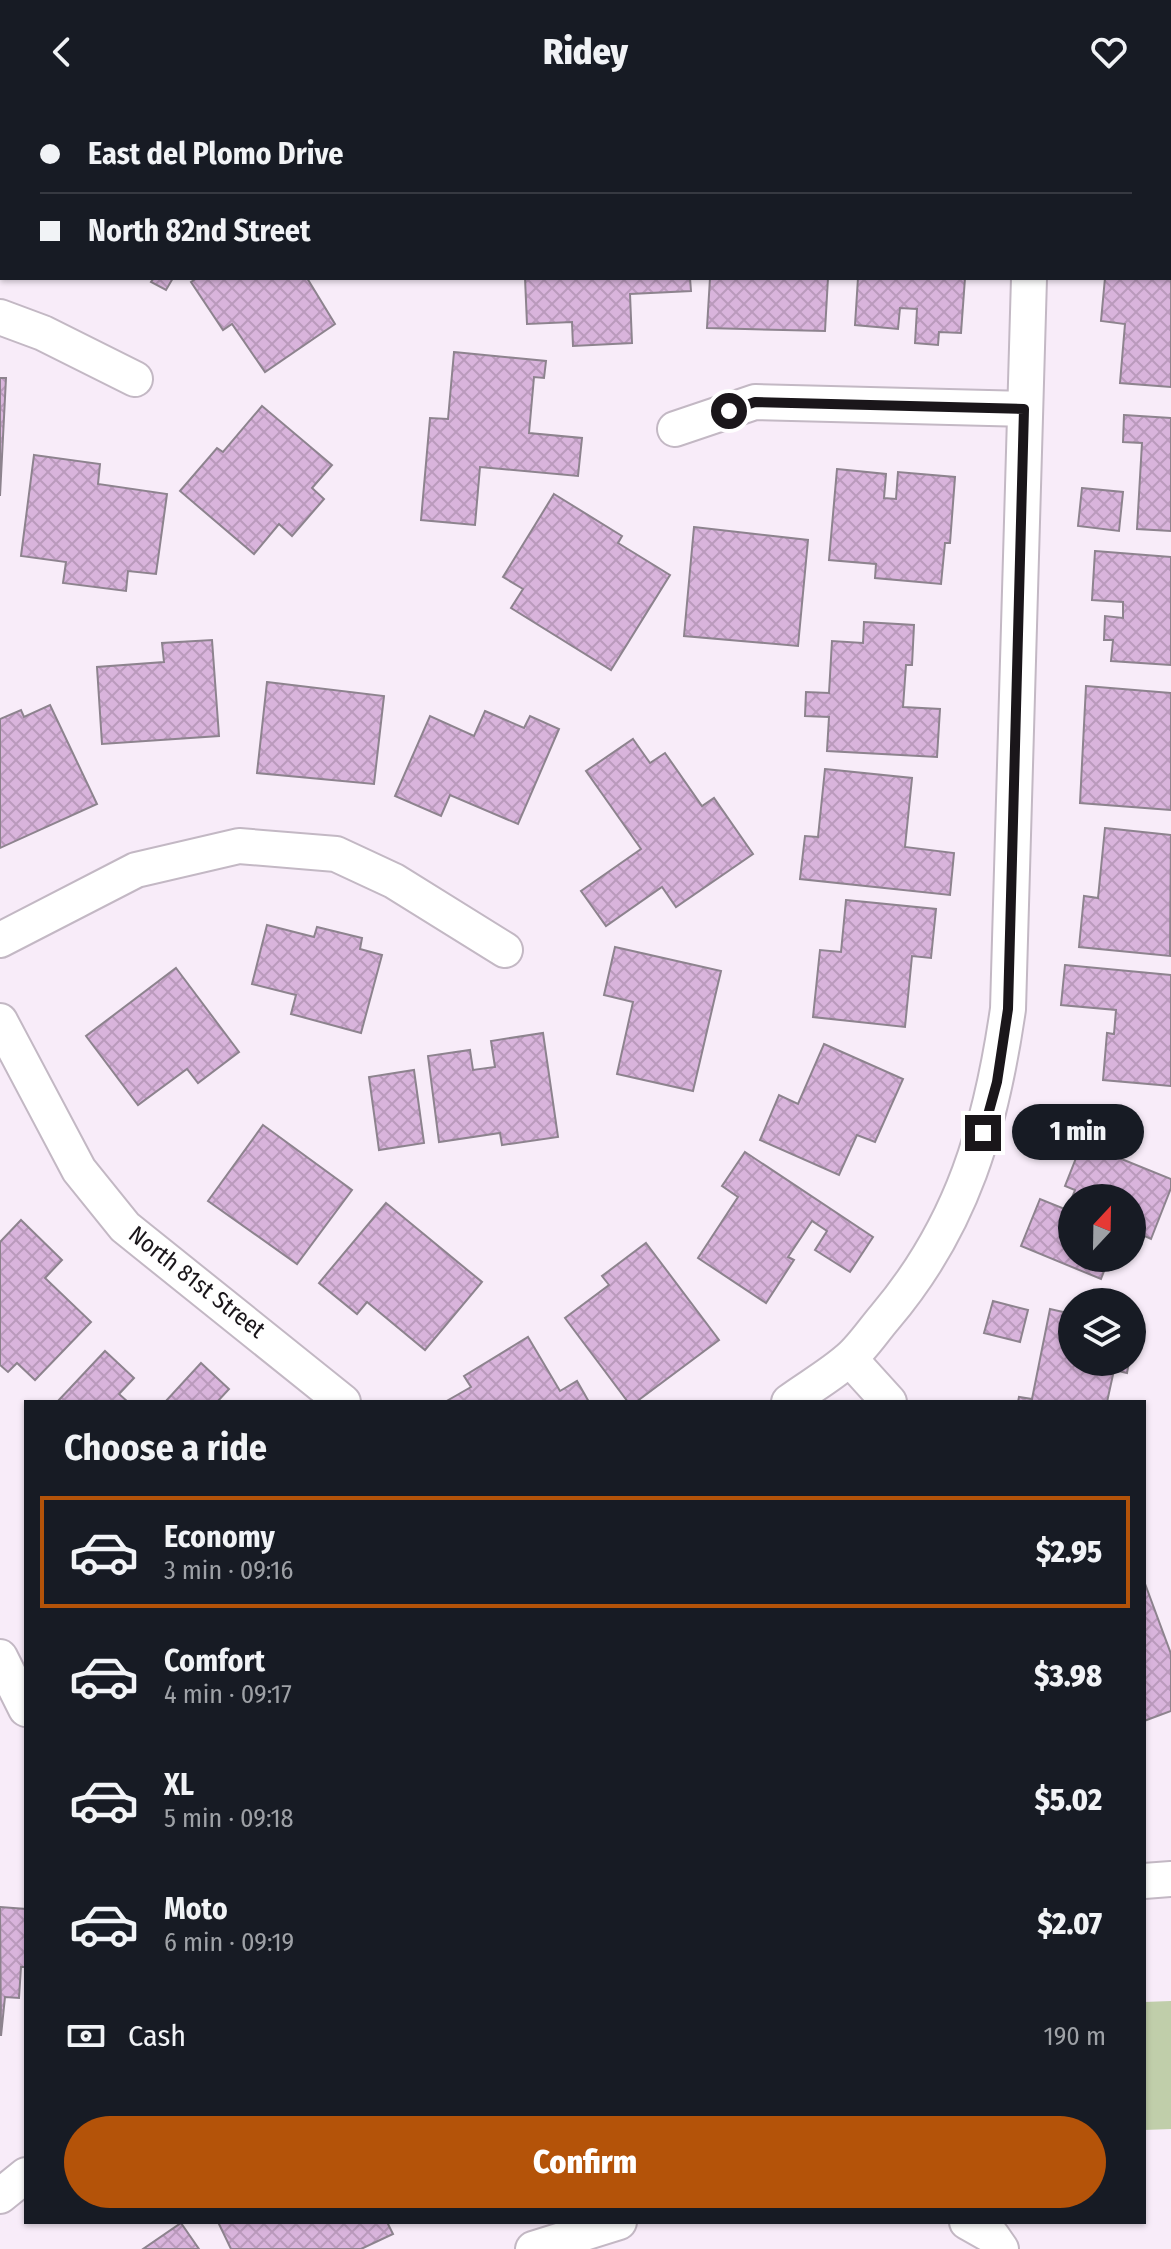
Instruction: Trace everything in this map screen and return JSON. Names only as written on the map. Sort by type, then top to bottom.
[{"type":"street","points":[[792,1400],[850,1359],[909,1289],[946,1231],[976,1158],[997,1082],[1008,1009],[1029,280]]},
{"type":"street","points":[[0,317],[43,333],[135,379]]},
{"type":"street","points":[[675,429],[755,402],[1024,409]]},
{"type":"street","points":[[0,940],[136,870],[239,846],[336,854],[394,881],[505,950]]},
{"type":"street","name":"North 81st Street","points":[[0,1021],[79,1170],[125,1227],[341,1400]]},
{"type":"street","points":[[850,1359],[887,1400]]},
{"type":"street","points":[[0,1657],[24,1705]]},
{"type":"street","points":[[1146,1881],[1171,1879]]},
{"type":"street","points":[[0,2196],[24,2177]]},
{"type":"street","points":[[533,2249],[613,2224]]},
{"type":"street","points":[[971,2224],[992,2236],[1001,2249]]},
{"type":"green space","points":[[1171,2001],[1171,2129],[1146,2130],[1146,2002]]},
{"type":"building","points":[[152,280],[172,280],[166,290],[151,282]]},
{"type":"building","points":[[308,280],[335,324],[265,372],[232,324],[223,330],[191,282]]},
{"type":"building","points":[[525,280],[690,280],[691,291],[630,294],[632,343],[573,346],[572,322],[527,324]]},
{"type":"building","points":[[710,280],[828,280],[825,331],[707,328]]},
{"type":"building","points":[[858,280],[965,280],[961,333],[939,332],[938,345],[915,343],[917,309],[900,308],[898,329],[855,325]]},
{"type":"building","points":[[1105,280],[1171,280],[1171,387],[1120,383],[1125,324],[1101,321]]},
{"type":"building","points":[[454,352],[546,361],[544,378],[534,377],[529,433],[582,438],[578,476],[480,467],[475,525],[421,520],[430,418],[448,419]]},
{"type":"building","points":[[0,378],[6,378],[0,496]]},
{"type":"building","points":[[262,406],[332,465],[312,488],[324,499],[292,536],[279,524],[254,554],[180,491],[217,448],[223,452]]},
{"type":"building","points":[[1124,415],[1171,418],[1171,531],[1137,529],[1142,443],[1123,442]]},
{"type":"building","points":[[34,455],[100,464],[98,484],[167,494],[156,574],[128,571],[126,591],[63,583],[66,562],[21,556]]},
{"type":"building","points":[[837,469],[886,474],[884,498],[896,499],[898,472],[955,477],[950,543],[945,543],[941,584],[875,578],[876,564],[829,560]]},
{"type":"building","points":[[1082,488],[1123,492],[1119,531],[1078,526]]},
{"type":"building","points":[[554,494],[622,536],[618,543],[670,575],[611,670],[511,608],[523,589],[503,577]]},
{"type":"building","points":[[694,527],[808,540],[798,646],[684,636]]},
{"type":"building","points":[[1095,551],[1171,557],[1171,665],[1111,661],[1113,640],[1104,640],[1105,616],[1123,618],[1123,602],[1092,600]]},
{"type":"building","points":[[864,622],[914,625],[912,665],[906,665],[903,707],[940,709],[937,757],[827,751],[829,717],[805,716],[806,692],[829,693],[832,641],[863,643]]},
{"type":"building","points":[[212,640],[219,736],[102,744],[97,667],[164,662],[162,643]]},
{"type":"building","points":[[267,682],[384,696],[374,784],[257,773]]},
{"type":"building","points":[[1086,686],[1171,693],[1171,810],[1080,803]]},
{"type":"building","points":[[50,705],[97,804],[0,848],[0,719],[21,710],[24,717]]},
{"type":"building","points":[[485,711],[524,728],[530,716],[559,729],[518,824],[450,795],[441,816],[395,796],[430,716],[474,736]]},
{"type":"building","points":[[633,739],[650,763],[665,753],[702,806],[714,798],[753,854],[676,907],[662,887],[606,926],[581,891],[641,849],[586,771]]},
{"type":"building","points":[[825,769],[912,778],[905,847],[954,853],[950,895],[800,879],[805,836],[818,837]]},
{"type":"building","points":[[1105,828],[1171,835],[1170,956],[1079,947],[1084,896],[1098,898]]},
{"type":"building","points":[[846,900],[936,909],[931,958],[912,956],[905,1027],[813,1017],[820,950],[841,952]]},
{"type":"building","points":[[267,925],[314,937],[317,927],[362,938],[360,949],[382,955],[361,1033],[291,1014],[296,995],[252,984]]},
{"type":"building","points":[[615,947],[721,971],[693,1091],[617,1074],[633,1002],[604,995]]},
{"type":"building","points":[[1065,965],[1171,975],[1171,1086],[1103,1080],[1107,1033],[1114,1034],[1116,1010],[1061,1005]]},
{"type":"building","points":[[176,968],[239,1052],[198,1083],[187,1069],[138,1105],[86,1036]]},
{"type":"building","points":[[543,1033],[558,1137],[502,1145],[500,1133],[439,1142],[428,1056],[470,1050],[473,1070],[495,1067],[491,1041]]},
{"type":"building","points":[[824,1044],[903,1079],[875,1142],[857,1135],[839,1175],[760,1140],[779,1095],[798,1104]]},
{"type":"building","points":[[414,1070],[424,1143],[379,1150],[369,1077]]},
{"type":"building","points":[[263,1125],[352,1190],[297,1264],[208,1201]]},
{"type":"building","points":[[1082,1143],[1171,1179],[1171,1188],[1151,1239],[1146,1237],[1146,1184],[1066,1184]]},
{"type":"building","points":[[745,1152],[873,1237],[850,1272],[815,1250],[827,1231],[812,1221],[788,1257],[794,1260],[766,1303],[698,1258],[738,1197],[722,1186]]},
{"type":"building","points":[[1040,1199],[1058,1206],[1058,1261],[1021,1246]]},
{"type":"building","points":[[386,1203],[482,1282],[425,1350],[367,1302],[357,1314],[319,1283]]},
{"type":"building","points":[[21,1220],[62,1260],[45,1278],[91,1322],[35,1380],[17,1363],[8,1372],[0,1365],[0,1242]]},
{"type":"building","points":[[646,1243],[719,1340],[639,1400],[626,1400],[565,1318],[609,1285],[602,1276]]},
{"type":"building","points":[[1084,1272],[1104,1272],[1101,1279]]},
{"type":"building","points":[[993,1301],[1028,1310],[1020,1342],[984,1333]]},
{"type":"building","points":[[1050,1309],[1058,1311],[1058,1376],[1113,1376],[1107,1400],[1018,1400],[1019,1397],[1032,1399]]},
{"type":"building","points":[[528,1337],[560,1391],[577,1381],[588,1400],[448,1400],[471,1387],[464,1376]]},
{"type":"building","points":[[105,1351],[134,1378],[119,1394],[126,1400],[59,1400]]},
{"type":"building","points":[[201,1363],[229,1389],[219,1400],[167,1400]]},
{"type":"building","points":[[1146,1586],[1171,1654],[1171,1711],[1146,1720]]},
{"type":"building","points":[[0,1907],[24,1909],[24,1967],[21,1967],[19,1998],[5,1997],[1,2036]]},
{"type":"building","points":[[182,2224],[199,2249],[143,2249]]},
{"type":"building","points":[[219,2224],[388,2224],[393,2234],[361,2249],[231,2249]]},
{"type":"route","points":[[729,411],[755,402],[1024,409],[1008,1009],[997,1082],[983,1133]]}]
